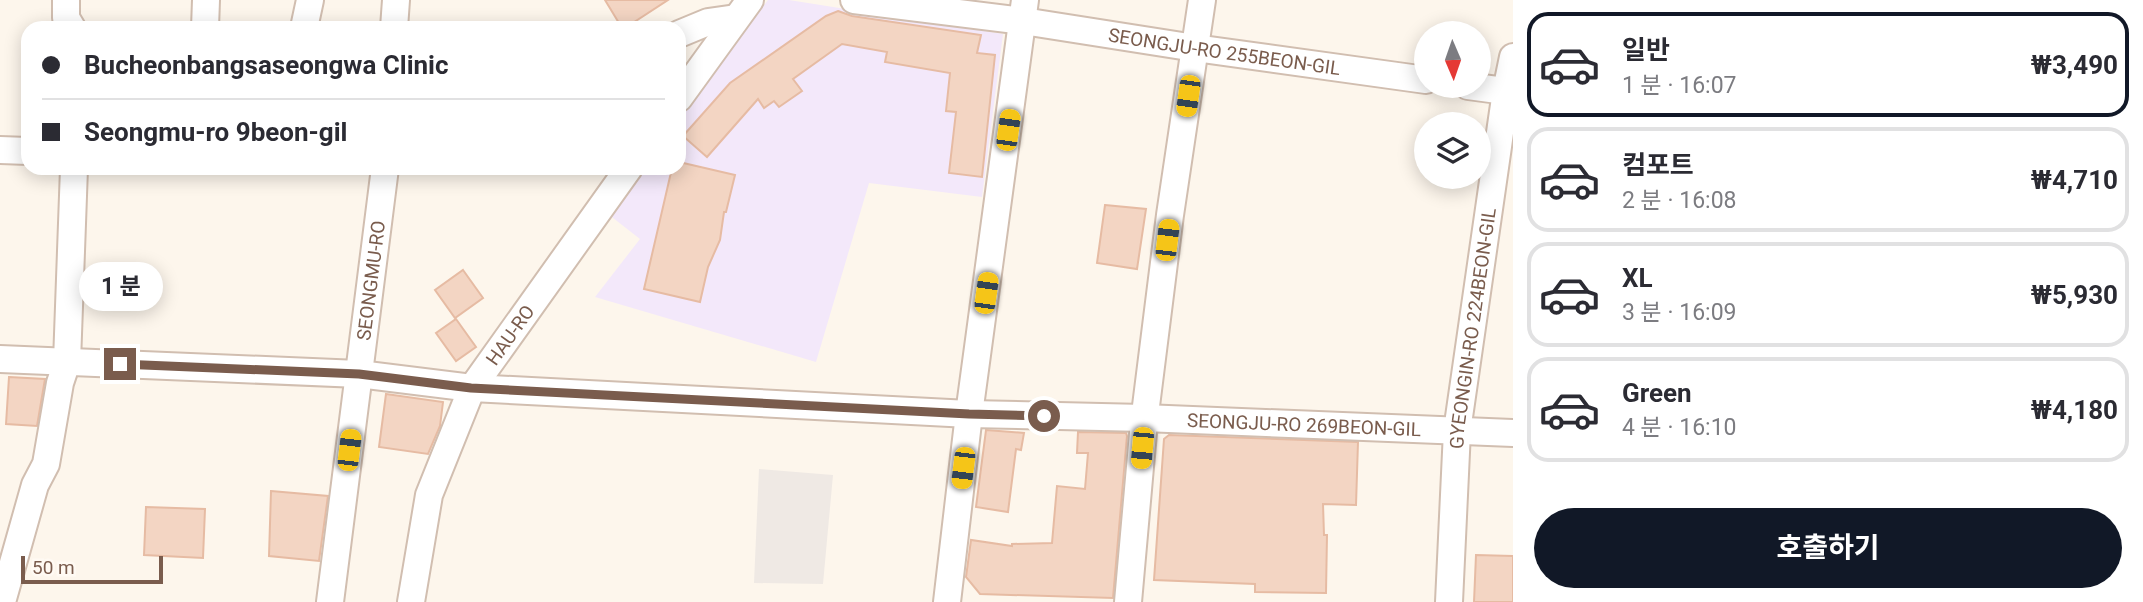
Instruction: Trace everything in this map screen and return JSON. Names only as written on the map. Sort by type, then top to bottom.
[{"type":"street","points":[[66,0],[68,21]]},
{"type":"street","points":[[205,21],[206,0]]},
{"type":"street","points":[[306,21],[310,0]]},
{"type":"street","points":[[394,21],[396,0]]},
{"type":"street","name":"SEONGJU-RO 255BEON-GIL","points":[[854,0],[1024,10],[1195,48],[1414,78]]},
{"type":"street","points":[[1128,602],[1144,418],[1170,215],[1202,0]]},
{"type":"street","points":[[686,31],[743,9]]},
{"type":"street","points":[[686,89],[743,9]]},
{"type":"street","points":[[947,602],[969,414],[1024,10]]},
{"type":"street","name":"GYEONGIN-RO 224BEON-GIL","points":[[1449,602],[1457,431],[1513,57]]},
{"type":"street","points":[[1491,89],[1509,92]]},
{"type":"street","points":[[0,150],[21,151]]},
{"type":"street","points":[[2,602],[35,485],[46,464],[60,383],[67,362],[74,175]]},
{"type":"street","name":"SEONGMU-RO","points":[[330,602],[384,175]]},
{"type":"street","name":"HAU-RO","points":[[411,602],[429,495],[471,388],[624,175]]},
{"type":"street","name":"SEONGJU-RO 269BEON-GIL","points":[[0,359],[359,374],[471,388],[969,414],[1144,418],[1513,433]]},
{"type":"shaded area","points":[[768,0],[789,0],[1003,34],[982,197],[869,183],[816,362],[595,297],[640,239],[608,214],[637,175],[686,175],[686,110]]},
{"type":"shaded area","points":[[759,469],[833,475],[823,584],[754,583]]},
{"type":"building","points":[[605,0],[668,0],[636,21],[618,21]]},
{"type":"building","points":[[838,11],[852,16],[981,35],[977,53],[995,55],[982,177],[949,173],[956,112],[946,111],[950,73],[885,62],[887,52],[842,44],[793,79],[802,91],[779,107],[774,101],[764,108],[758,99],[707,157],[686,139],[686,133],[730,83],[826,16]]},
{"type":"building","points":[[686,164],[735,175],[724,212],[720,240],[708,267],[700,302],[644,289],[670,175],[686,175]]},
{"type":"building","points":[[1105,205],[1146,209],[1137,269],[1097,263]]},
{"type":"building","points":[[463,270],[483,298],[455,318],[435,290]]},
{"type":"building","points":[[456,319],[476,347],[456,361],[436,333]]},
{"type":"building","points":[[9,377],[45,379],[37,426],[6,424]]},
{"type":"building","points":[[386,394],[443,402],[440,426],[428,454],[379,447]]},
{"type":"building","points":[[986,430],[1024,433],[1021,450],[1016,449],[1008,512],[976,507]]},
{"type":"building","points":[[1078,432],[1126,433],[1127,436],[1113,598],[980,594],[966,577],[971,540],[1012,546],[1052,543],[1057,486],[1085,489],[1088,453],[1077,453]]},
{"type":"building","points":[[1169,435],[1358,442],[1356,505],[1323,504],[1324,535],[1327,535],[1326,593],[1255,592],[1255,584],[1154,580],[1164,439]]},
{"type":"building","points":[[271,491],[328,496],[319,561],[269,556]]},
{"type":"building","points":[[146,507],[205,509],[203,558],[144,555]]},
{"type":"building","points":[[1476,555],[1513,556],[1513,602],[1474,602]]},
{"type":"route","points":[[120,364],[359,374],[471,388],[1044,416]]}]
